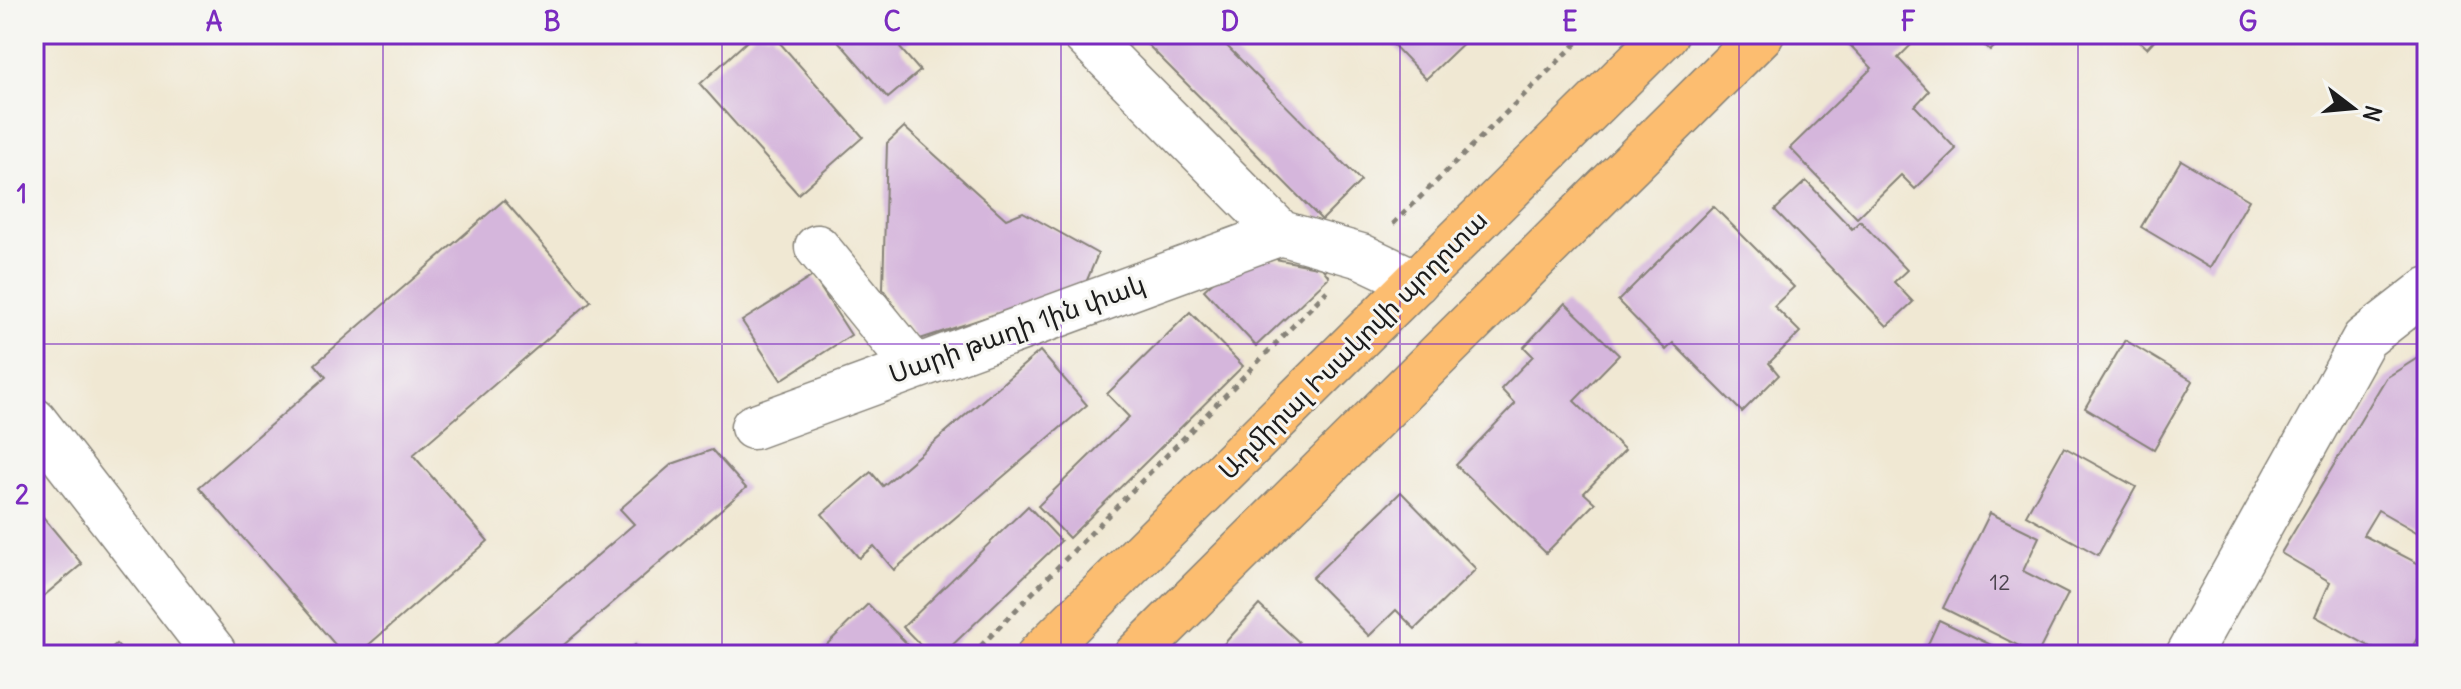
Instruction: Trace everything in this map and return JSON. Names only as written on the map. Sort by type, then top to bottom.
[{"type":"highway","points":[[1136,655],[1762,34]]},
{"type":"highway","name":"Ադմիրալ Իսակովի պողոտա","points":[[1039,655],[1664,35]]},
{"type":"street","points":[[1084,34],[1281,233],[1361,256],[1416,282]]},
{"type":"street","name":"Սարի թաղի 1ին փակ","points":[[753,427],[1281,233]]},
{"type":"street","points":[[817,247],[914,366]]},
{"type":"street","points":[[2188,655],[2364,339],[2427,290]]},
{"type":"street","points":[[34,420],[213,651],[212,655]]},
{"type":"path","points":[[972,655],[1361,256],[1586,34]]},
{"type":"building","points":[[755,34],[772,34],[863,137],[798,194],[700,84]]},
{"type":"building","points":[[832,34],[917,34],[900,48],[920,71],[888,98]]},
{"type":"building","points":[[1151,34],[1215,34],[1361,181],[1322,220],[1144,41]]},
{"type":"building","points":[[1383,34],[1473,34],[1426,79]]},
{"type":"building","points":[[1862,34],[1920,36],[1898,58],[1929,91],[1915,106],[1956,149],[1915,189],[1901,175],[1857,218],[1790,148],[1872,68],[1850,45]]},
{"type":"building","points":[[1973,34],[2007,34],[1990,51]]},
{"type":"building","points":[[2132,34],[2160,34],[2147,48]]},
{"type":"building","points":[[904,127],[1006,219],[1023,212],[1098,254],[1085,285],[917,340],[883,289],[887,143]]},
{"type":"building","points":[[2181,160],[2249,200],[2210,268],[2141,227]]},
{"type":"building","points":[[1806,181],[1852,229],[1860,221],[1907,270],[1894,282],[1913,302],[1887,326],[1775,210]]},
{"type":"building","points":[[504,200],[591,301],[413,455],[488,541],[357,655],[344,655],[199,487],[326,377],[315,364]]},
{"type":"building","points":[[1713,206],[1794,287],[1774,306],[1800,332],[1769,363],[1779,375],[1742,412],[1673,343],[1666,350],[1618,301]]},
{"type":"building","points":[[1244,253],[1322,268],[1329,277],[1256,346],[1204,290]]},
{"type":"building","points":[[813,276],[851,335],[781,380],[742,321]]},
{"type":"building","points":[[1565,303],[1619,355],[1574,401],[1625,450],[1584,493],[1595,503],[1546,553],[1456,465],[1515,404],[1501,389],[1533,356],[1524,347]]},
{"type":"building","points":[[1190,312],[1243,366],[1069,538],[1038,506],[1129,417],[1107,394]]},
{"type":"building","points":[[2125,340],[2193,381],[2154,449],[2085,408]]},
{"type":"building","points":[[1040,351],[1087,405],[894,570],[874,546],[859,558],[822,514],[871,472],[883,486]]},
{"type":"building","points":[[2427,352],[2427,538],[2378,510],[2363,535],[2427,568],[2427,620],[2408,655],[2385,655],[2315,616],[2330,582],[2281,553],[2386,378]]},
{"type":"building","points":[[2064,447],[2136,487],[2098,555],[2026,515]]},
{"type":"building","points":[[712,450],[746,488],[552,655],[482,655],[634,524],[620,509],[672,464]]},
{"type":"building","points":[[1401,492],[1476,569],[1415,629],[1396,610],[1369,636],[1312,578]]},
{"type":"building","points":[[34,506],[82,564],[34,604]]},
{"type":"building","points":[[1028,506],[1061,541],[942,655],[930,655],[903,627]]},
{"type":"building","points":[[1990,513],[2039,537],[2023,571],[2068,594],[2037,655],[1943,608]]},
{"type":"building","points":[[868,604],[918,655],[816,655]]},
{"type":"building","points":[[1259,605],[1299,642],[1286,655],[1214,655]]},
{"type":"building","points":[[1939,620],[2012,655],[1923,655]]},
{"type":"building","points":[[116,644],[126,655],[104,655]]},
{"type":"building","points":[[635,645],[644,655],[624,655]]}]
